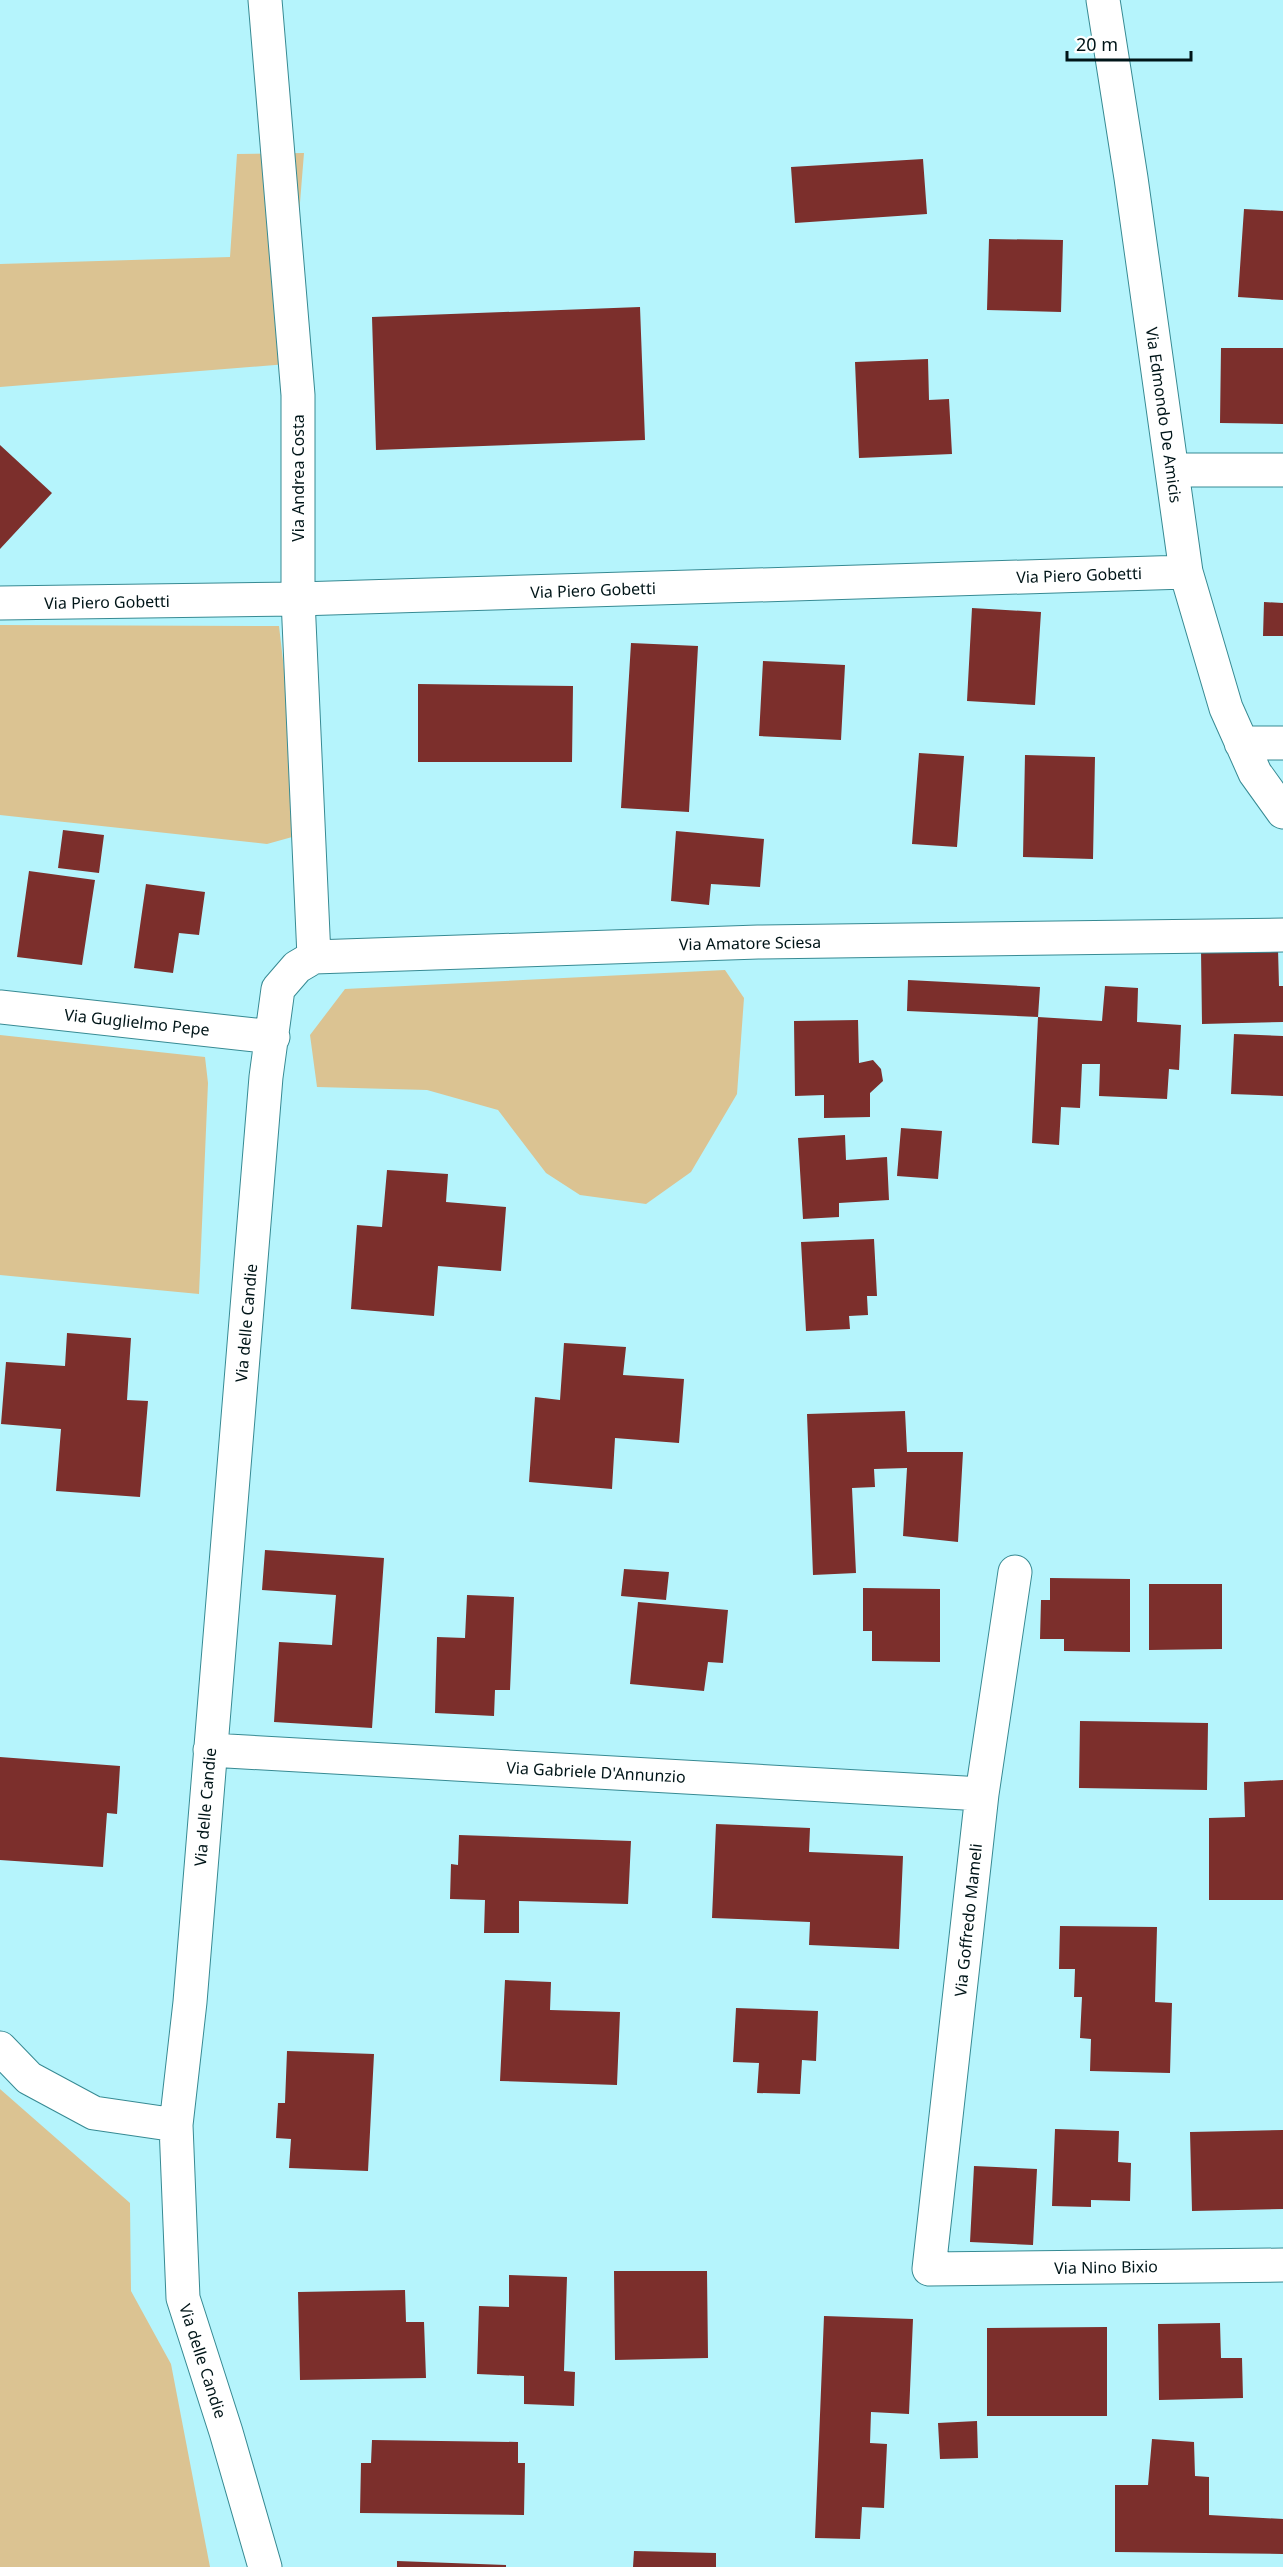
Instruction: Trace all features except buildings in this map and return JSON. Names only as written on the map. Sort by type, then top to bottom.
[{"type":"street","name":"Via Andrea Costa","points":[[266,0],[298,395],[298,599],[314,957]]},
{"type":"street","name":"Via Edmondo De Amicis","points":[[1103,0],[1186,572],[1226,708],[1255,773],[1283,812]]},
{"type":"street","points":[[1172,470],[1283,470]]},
{"type":"street","name":"Via Piero Gobetti","points":[[0,603],[298,599],[1186,572]]},
{"type":"street","points":[[1241,742],[1283,743]]},
{"type":"street","name":"Via Amatore Sciesa","points":[[314,957],[758,942],[1283,935]]},
{"type":"street","points":[[273,1037],[278,989],[297,967],[314,957]]},
{"type":"street","name":"Via Guglielmo Pepe","points":[[0,1007],[273,1037]]},
{"type":"street","name":"Via delle Candie","points":[[265,2567],[226,2432],[183,2298],[176,2125],[191,1991],[265,1089],[273,1037]]},
{"type":"street","name":"Via Goffredo Mameli","points":[[928,2268],[982,1794],[1015,1572]]},
{"type":"street","name":"Via Gabriele D'Annunzio","points":[[210,1750],[982,1794]]},
{"type":"street","points":[[0,2048],[29,2078],[94,2113],[176,2125]]},
{"type":"street","name":"Via Nino Bixio","points":[[928,2268],[1283,2265]]},
{"type":"shaded area","points":[[304,153],[287,364],[0,387],[0,264],[230,257],[237,154]]},
{"type":"shaded area","points":[[0,625],[279,626],[303,834],[267,844],[0,815]]},
{"type":"shaded area","points":[[725,970],[744,998],[737,1094],[691,1172],[646,1204],[580,1195],[546,1173],[498,1110],[427,1090],[317,1087],[310,1035],[345,989]]},
{"type":"shaded area","points":[[0,1035],[205,1057],[208,1083],[199,1294],[0,1275]]},
{"type":"shaded area","points":[[0,2089],[130,2203],[131,2291],[171,2364],[210,2567],[0,2567]]}]
